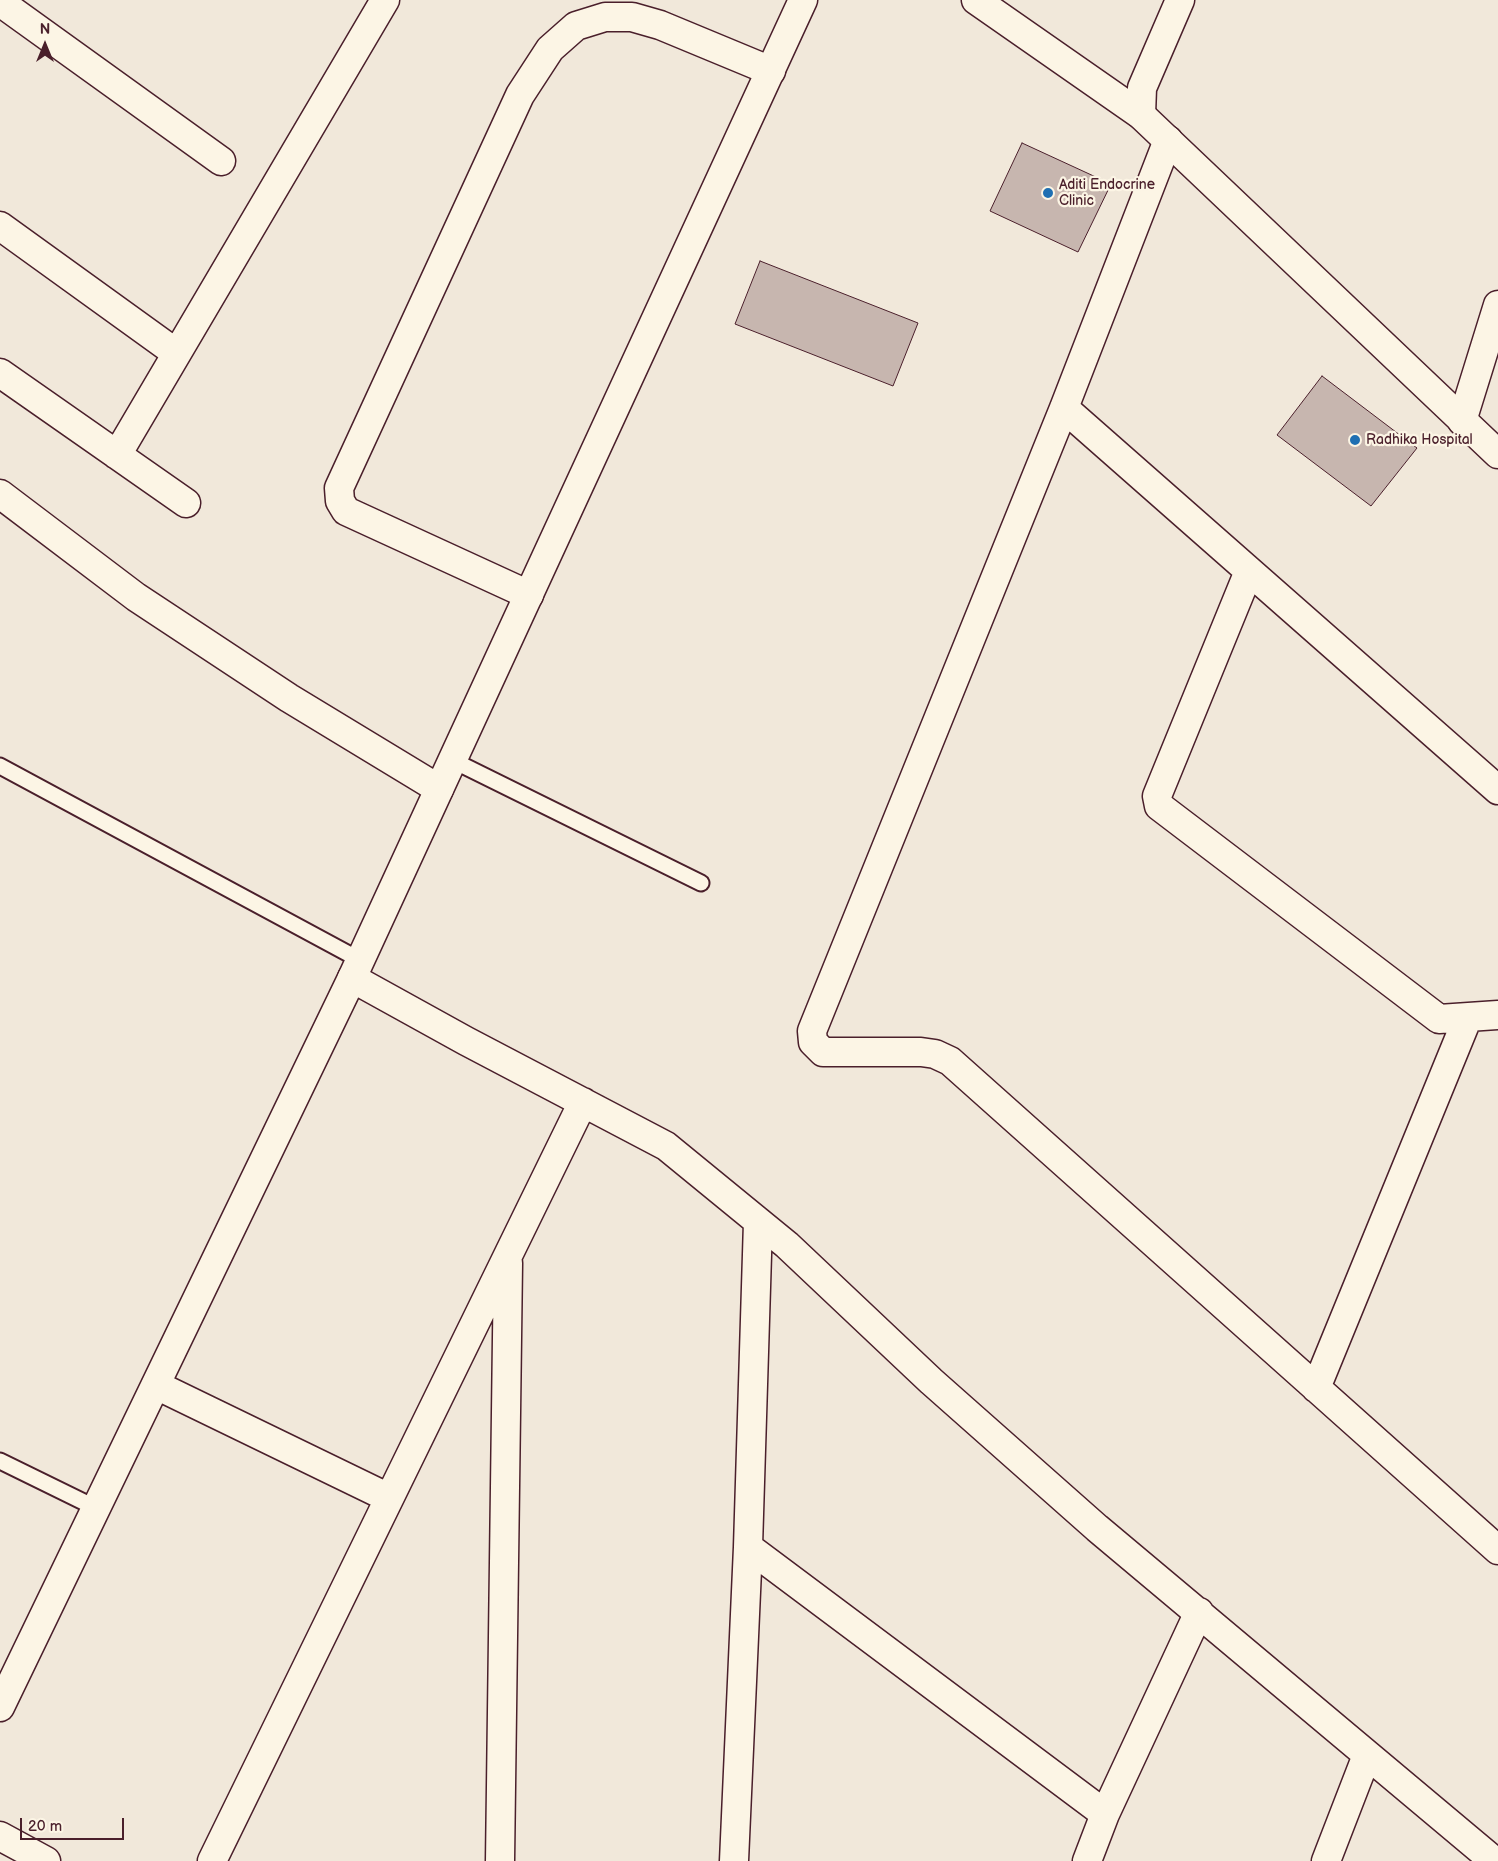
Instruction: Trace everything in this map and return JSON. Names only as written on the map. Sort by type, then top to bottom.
[{"type":"street","points":[[117,454],[384,0]]},
{"type":"street","points":[[0,1707],[356,969],[803,0]]},
{"type":"street","points":[[976,0],[1141,115],[1498,454]]},
{"type":"street","points":[[1141,115],[1142,88],[1180,0]]},
{"type":"street","points":[[0,2],[221,161]]},
{"type":"street","points":[[529,595],[346,511],[340,501],[339,488],[520,96],[550,49],[576,26],[604,17],[632,17],[660,25],[771,71]]},
{"type":"street","points":[[1168,140],[1064,408],[812,1031],[813,1042],[822,1052],[921,1052],[935,1054],[950,1061],[1498,1550]]},
{"type":"street","points":[[0,226],[176,353]]},
{"type":"street","points":[[1462,420],[1498,305]]},
{"type":"street","points":[[0,373],[186,504]]},
{"type":"street","points":[[1064,408],[1498,790]]},
{"type":"street","points":[[0,494],[136,597],[289,698],[439,789]]},
{"type":"street","points":[[1249,571],[1157,796],[1159,806],[1439,1019],[1498,1014]]},
{"type":"street","points":[[356,969],[583,1102],[666,1146],[787,1245],[946,1394],[1097,1528],[1494,1861]]},
{"type":"street","points":[[1316,1388],[1468,1017]]},
{"type":"street","points":[[212,1861],[583,1102]]},
{"type":"street","points":[[734,1861],[748,1547],[758,1222]]},
{"type":"street","points":[[500,1861],[508,1254]]},
{"type":"street","points":[[156,1385],[389,1498]]},
{"type":"street","points":[[748,1547],[1104,1814]]},
{"type":"street","points":[[1087,1861],[1104,1814],[1199,1612]]},
{"type":"street","points":[[1326,1861],[1367,1755]]},
{"type":"street","points":[[0,1836],[46,1861]]},
{"type":"lane","points":[[452,760],[702,883]]},
{"type":"lane","points":[[0,766],[356,969]]},
{"type":"lane","points":[[0,1461],[96,1508]]},
{"type":"building","points":[[1022,143],[1111,184],[1078,252],[990,211]]},
{"type":"building","points":[[760,261],[918,323],[893,386],[735,324]]},
{"type":"building","points":[[1322,376],[1417,448],[1371,506],[1277,435]]},
{"type":"place","name":"Aditi Endocrine Clinic","points":[[1048,193]]},
{"type":"place","name":"Radhika Hospital","points":[[1355,440]]}]
